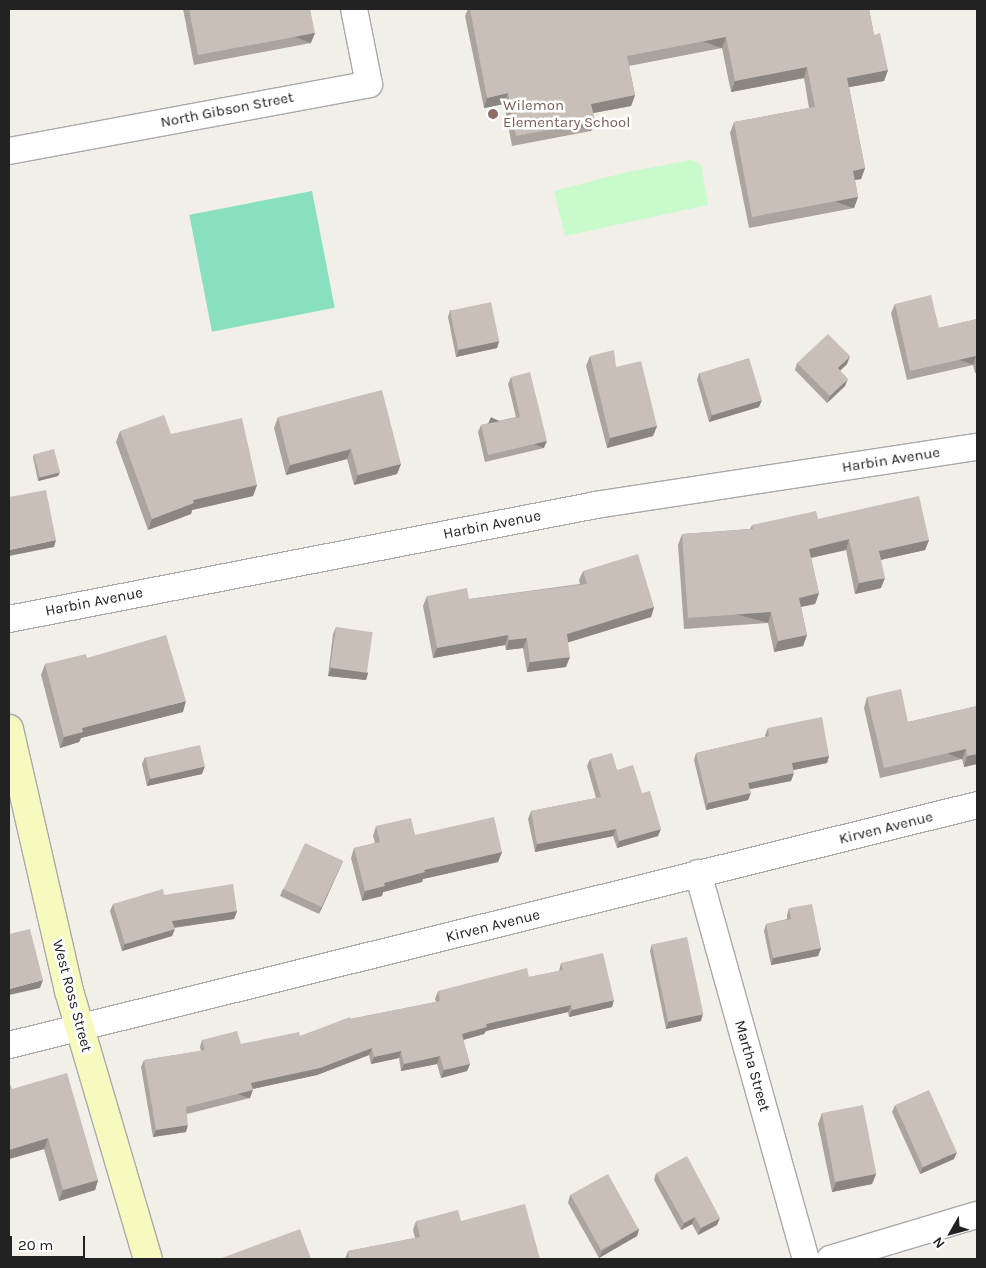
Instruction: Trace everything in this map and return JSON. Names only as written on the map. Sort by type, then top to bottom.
[{"type":"street","name":"North Gibson Street","points":[[9,151],[369,84],[354,9]]},
{"type":"street","name":"Harbin Avenue","points":[[9,619],[596,505],[977,447]]},
{"type":"street","name":"West Ross Street","points":[[9,729],[69,991],[148,1259]]},
{"type":"street","name":"Kirven Avenue","points":[[9,1045],[977,805]]},
{"type":"street","name":"Martha Street","points":[[698,873],[806,1259]]},
{"type":"street","points":[[830,1259],[977,1215]]},
{"type":"green space","points":[[691,160],[701,165],[708,205],[565,236],[554,191],[627,172]]},
{"type":"green space","points":[[312,191],[335,308],[212,332],[189,215]]},
{"type":"building","points":[[189,9],[310,9],[315,33],[198,55]]},
{"type":"building","points":[[470,9],[869,9],[874,35],[880,33],[888,70],[847,78],[865,168],[853,171],[858,197],[752,217],[734,122],[815,107],[807,67],[735,81],[726,37],[627,56],[635,95],[591,104],[595,121],[516,136],[508,93],[487,98]]},
{"type":"building","points":[[931,295],[939,328],[977,319],[977,361],[976,356],[910,371],[895,304]]},
{"type":"building","points":[[491,302],[499,341],[458,350],[450,311]]},
{"type":"building","points":[[828,334],[850,356],[838,368],[848,379],[830,396],[797,363]]},
{"type":"building","points":[[614,350],[616,367],[641,361],[657,426],[610,438],[590,356]]},
{"type":"building","points":[[749,358],[762,400],[712,415],[699,373]]},
{"type":"building","points":[[530,372],[547,441],[488,455],[481,425],[520,417],[511,377]]},
{"type":"building","points":[[382,390],[401,464],[358,475],[351,449],[290,465],[278,417]]},
{"type":"building","points":[[164,415],[171,434],[242,418],[257,485],[193,500],[194,503],[152,519],[120,431]]},
{"type":"building","points":[[54,449],[60,472],[40,478],[34,454]]},
{"type":"building","points":[[46,490],[56,540],[9,550],[9,497]]},
{"type":"building","points":[[919,496],[929,540],[879,551],[885,578],[859,583],[849,539],[809,549],[819,593],[799,598],[807,635],[778,641],[771,612],[688,618],[682,534],[753,529],[752,525],[816,511],[818,519]]},
{"type":"building","points":[[638,554],[654,607],[567,634],[570,657],[530,662],[527,638],[509,640],[508,635],[437,648],[427,596],[467,588],[469,599],[587,584],[583,571]]},
{"type":"building","points":[[336,627],[373,632],[367,673],[330,668]]},
{"type":"building","points":[[166,635],[186,701],[82,728],[83,732],[64,737],[45,664],[86,654],[87,658]]},
{"type":"building","points":[[901,689],[908,722],[977,706],[977,754],[967,756],[966,749],[884,768],[867,697]]},
{"type":"building","points":[[822,717],[829,756],[792,763],[794,773],[748,783],[751,793],[708,803],[696,753],[769,736],[768,728]]},
{"type":"building","points":[[200,745],[205,766],[150,779],[145,758]]},
{"type":"building","points":[[612,753],[617,770],[633,765],[642,793],[650,791],[661,829],[619,841],[616,829],[537,844],[531,811],[601,797],[590,759]]},
{"type":"building","points":[[494,817],[502,852],[424,870],[425,872],[384,883],[385,886],[365,891],[354,848],[380,842],[376,826],[411,818],[415,835]]},
{"type":"building","points":[[305,843],[343,861],[322,907],[283,889]]},
{"type":"building","points":[[233,884],[237,911],[172,921],[175,929],[125,944],[113,904],[163,889],[164,895]]},
{"type":"building","points":[[812,904],[821,948],[773,958],[766,924],[791,919],[789,908]]},
{"type":"building","points":[[30,929],[43,980],[9,989],[9,934]]},
{"type":"building","points":[[687,937],[703,1014],[668,1022],[652,944]]},
{"type":"building","points":[[603,953],[614,1000],[572,1010],[571,1005],[486,1024],[487,1027],[462,1034],[470,1064],[444,1070],[440,1056],[404,1064],[401,1051],[374,1057],[372,1048],[320,1068],[251,1083],[253,1090],[186,1107],[188,1125],[156,1130],[144,1060],[205,1050],[202,1040],[237,1031],[241,1044],[299,1032],[300,1036],[350,1017],[350,1019],[440,1001],[438,991],[527,968],[529,977],[563,970],[561,963]]},
{"type":"building","points":[[67,1073],[98,1180],[63,1190],[48,1138],[9,1150],[9,1086],[11,1085],[12,1089]]},
{"type":"building","points":[[929,1090],[957,1152],[923,1167],[895,1105]]},
{"type":"building","points":[[863,1105],[876,1174],[835,1182],[822,1113]]},
{"type":"building","points":[[687,1156],[720,1218],[701,1228],[695,1217],[684,1223],[656,1173]]},
{"type":"building","points":[[608,1174],[639,1229],[601,1250],[570,1195]]},
{"type":"building","points":[[525,1204],[540,1259],[349,1259],[348,1251],[420,1237],[416,1221],[458,1210],[461,1221]]},
{"type":"building","points":[[300,1229],[311,1259],[219,1259]]},
{"type":"place","name":"Wilemon Elementary School","points":[[493,114]]}]
